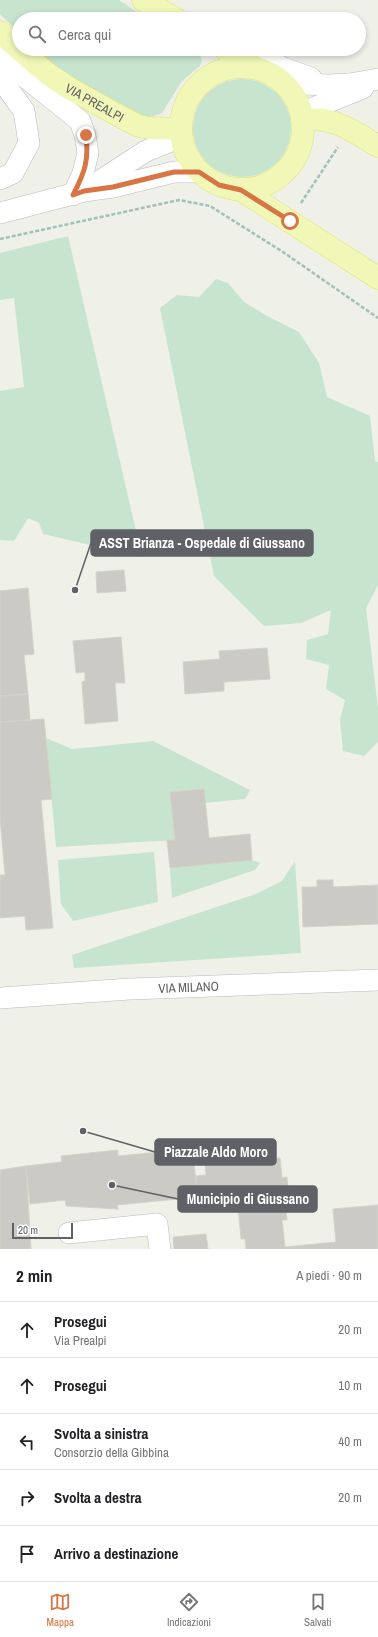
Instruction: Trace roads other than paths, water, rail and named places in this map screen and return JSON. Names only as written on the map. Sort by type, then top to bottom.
[{"type":"main road","points":[[144,0],[164,12]]},
{"type":"main road","name":"VIA PREALPI","points":[[0,32],[12,43]]},
{"type":"main road","name":"VIA PREALPI","points":[[27,56],[48,74],[69,88],[123,118],[139,126],[181,133]]},
{"type":"main road","points":[[231,188],[245,189],[259,187],[272,181],[284,172],[293,161],[299,148],[302,134],[301,116],[294,97],[283,83],[272,75],[256,59],[243,67],[226,69],[211,75],[198,85],[188,98],[183,113],[181,133],[185,150],[191,162],[199,172],[219,185],[231,188],[241,190],[378,278]]},
{"type":"main road","points":[[301,116],[335,123],[350,129],[378,146]]},
{"type":"street","points":[[0,45],[7,60],[15,69],[80,121],[86,135],[88,153],[78,193]]},
{"type":"street","points":[[256,59],[336,84]]},
{"type":"street","points":[[0,78],[24,111],[29,143],[13,173],[0,178]]},
{"type":"street","points":[[283,83],[350,84],[378,80]]},
{"type":"street","points":[[301,116],[378,80]]},
{"type":"street","points":[[78,193],[146,151],[181,133]]},
{"type":"street","points":[[0,213],[78,193],[113,187],[174,172],[199,172]]},
{"type":"street","name":"VIA MILANO","points":[[0,998],[130,989],[378,980]]},
{"type":"street","points":[[69,1233],[158,1224],[160,1249]]},
{"type":"place","name":"ASST Brianza - Ospedale di Giussano","points":[[75,590]]},
{"type":"place","name":"Piazzale Aldo Moro","points":[[83,1131]]},
{"type":"place","name":"Municipio di Giussano","points":[[112,1185]]}]
